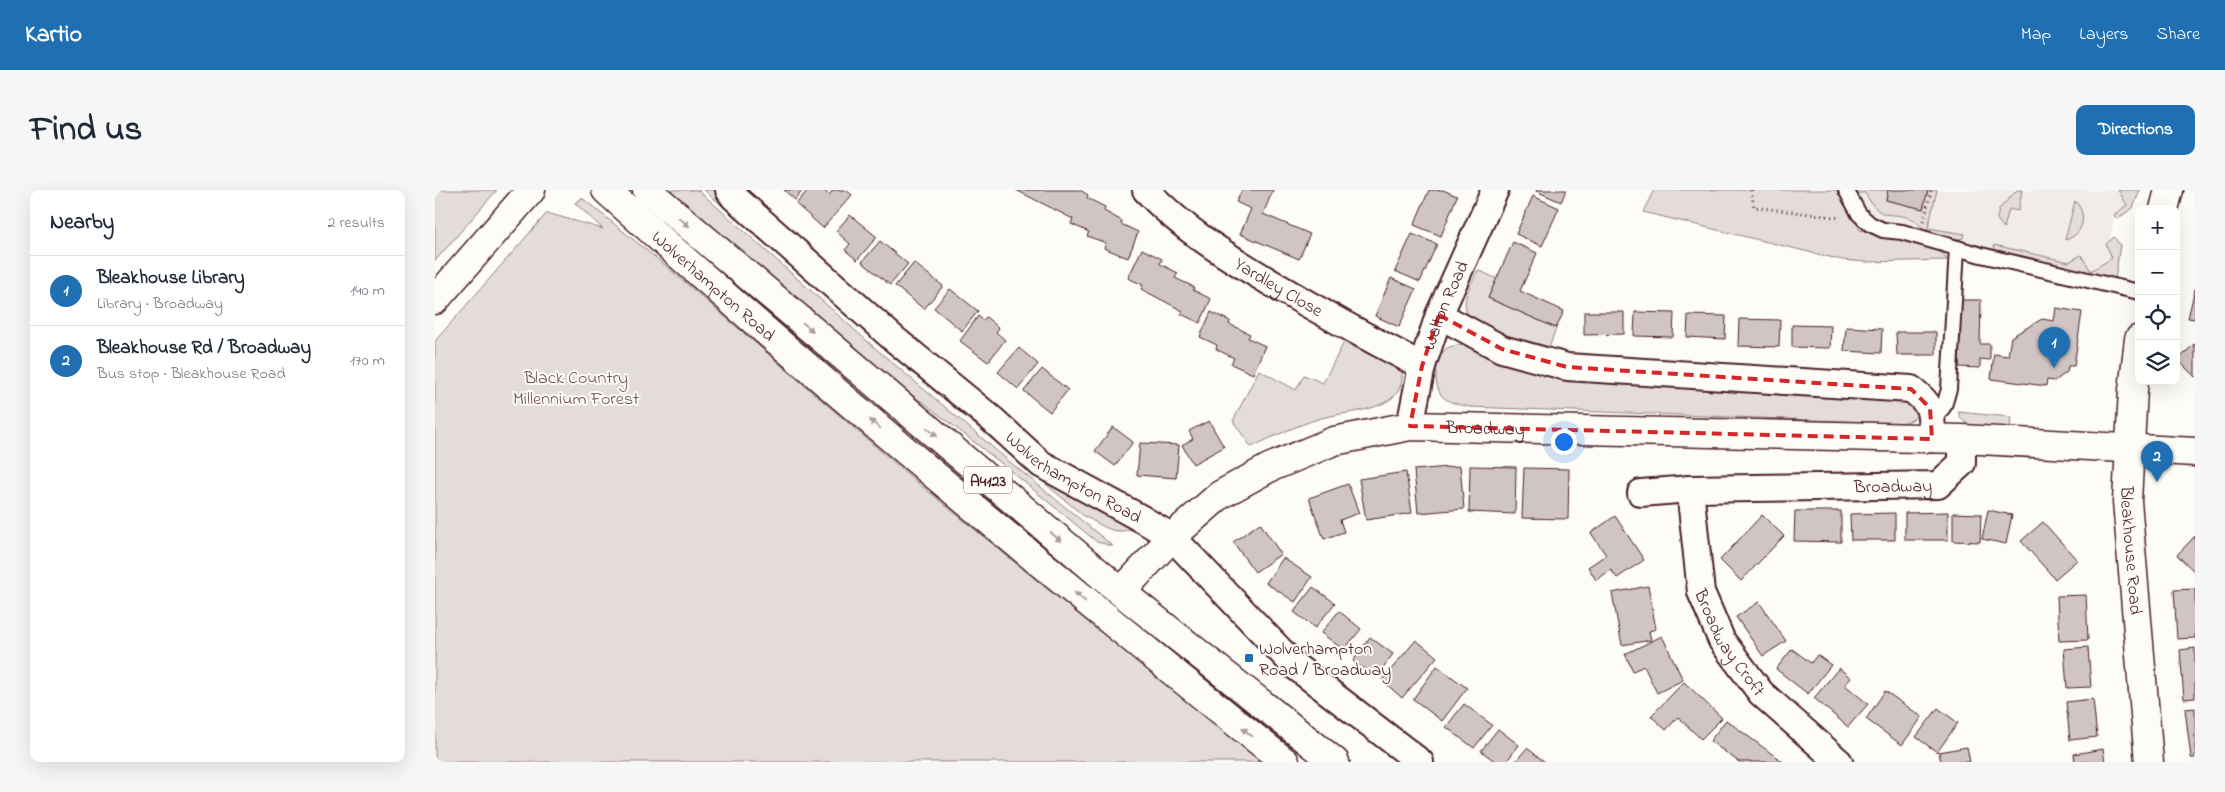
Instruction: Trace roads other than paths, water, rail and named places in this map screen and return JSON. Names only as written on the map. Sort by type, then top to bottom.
[{"type":"main road","points":[[435,300],[531,190]]},
{"type":"main road","name":"Wolverhampton Road","points":[[606,190],[736,306],[1102,616],[1285,762]]},
{"type":"main road","name":"Wolverhampton Road","points":[[647,190],[1121,592],[1335,762]]},
{"type":"main road","points":[[2165,205],[2169,190]]},
{"type":"main road","name":"Bleakhouse Road","points":[[2139,340],[2129,449],[2127,501],[2149,762]]},
{"type":"main road","name":"Broadway","points":[[1102,616],[1121,592],[1172,538],[1221,495],[1269,468],[1334,441],[1410,426],[1932,431],[1962,439],[2195,452]]},
{"type":"street","name":"Wolverhampton Road","points":[[729,190],[734,197],[893,338],[993,420],[1041,464],[1143,519],[1172,538],[1295,666],[1419,762]]},
{"type":"street","name":"Yardley Close","points":[[1146,190],[1163,208],[1220,252],[1329,317],[1422,366]]},
{"type":"street","name":"Walton Road","points":[[1410,426],[1422,366],[1439,315],[1495,190]]},
{"type":"street","points":[[1439,315],[1503,349],[1567,367],[1911,389],[1925,400],[1930,408],[1932,431]]},
{"type":"street","name":"Broadway","points":[[1641,493],[1690,489],[1938,485],[1962,463],[1962,439]]},
{"type":"street","name":"Broadway Croft","points":[[1690,489],[1701,592],[1721,641],[1761,693],[1839,762]]},
{"type":"lane","points":[[1846,190],[1859,214],[1871,224],[1883,230],[1920,236],[1957,248],[2135,291]]},
{"type":"lane","points":[[1932,431],[1945,406],[1949,390],[1957,248]]},
{"type":"place","name":"Bleakhouse Library","points":[[2054,368]]},
{"type":"place","name":"Bleakhouse Rd / Broadway","points":[[2157,482]]},
{"type":"place","name":"Wolverhampton Road / Broadway","points":[[1249,658]]},
{"type":"park label","name":"Black Country Millennium Forest","points":[[576,387]]}]
